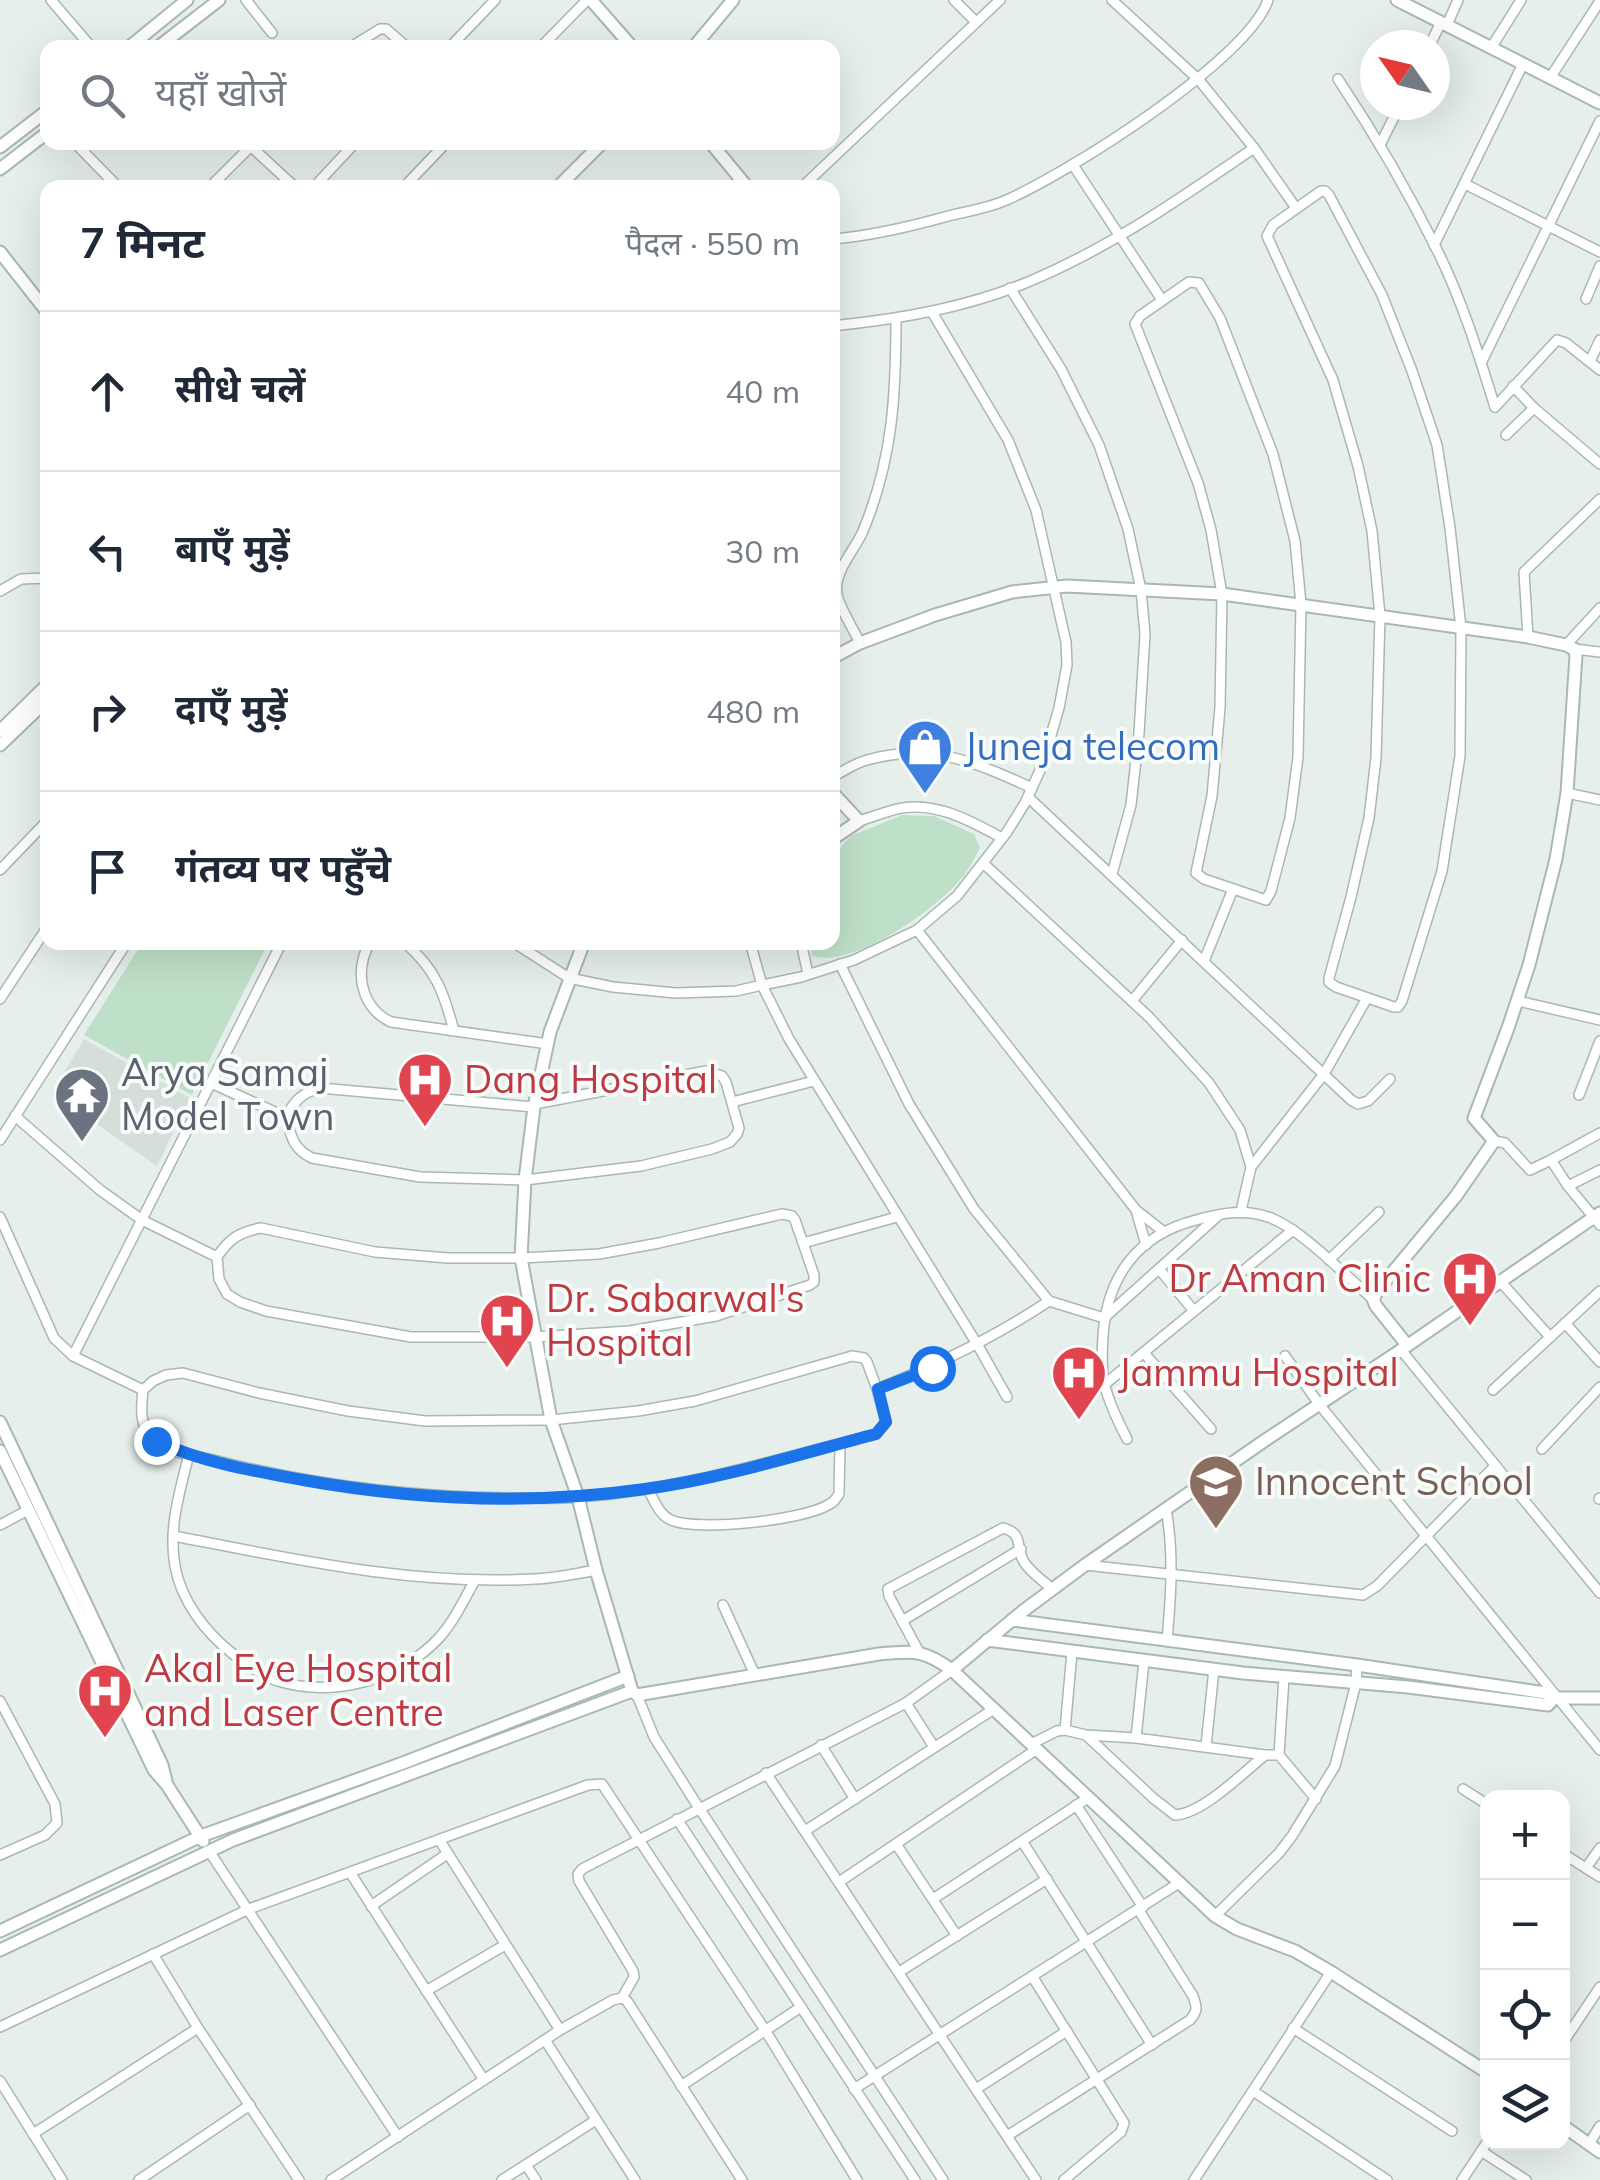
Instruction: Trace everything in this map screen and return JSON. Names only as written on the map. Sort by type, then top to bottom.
[{"type":"street","points":[[51,0],[85,40]]},
{"type":"street","points":[[138,40],[188,0]]},
{"type":"street","points":[[167,40],[219,0]]},
{"type":"street","points":[[246,0],[272,34]]},
{"type":"street","points":[[456,40],[495,0]]},
{"type":"street","points":[[548,40],[589,0],[626,40]]},
{"type":"street","points":[[700,40],[732,0]]},
{"type":"street","points":[[954,0],[976,22]]},
{"type":"street","points":[[809,180],[1000,0]]},
{"type":"street","points":[[1112,0],[1198,80],[1254,148],[1296,208]]},
{"type":"street","points":[[840,238],[906,228],[1000,203],[1049,180],[1198,80],[1258,20],[1268,0]]},
{"type":"street","points":[[1397,0],[1600,103]]},
{"type":"street","points":[[1440,30],[1458,0]]},
{"type":"street","points":[[1491,48],[1521,0]]},
{"type":"street","points":[[1550,78],[1600,1]]},
{"type":"street","points":[[363,40],[386,29],[399,40]]},
{"type":"street","points":[[1434,245],[1523,64]]},
{"type":"street","points":[[1338,79],[1381,144],[1434,245],[1471,332],[1495,407],[1557,340],[1600,370]]},
{"type":"street","points":[[0,147],[40,116]]},
{"type":"street","points":[[1381,144],[1393,120]]},
{"type":"street","points":[[1481,363],[1600,121]]},
{"type":"street","points":[[0,169],[40,138]]},
{"type":"street","points":[[840,325],[932,312],[1034,280],[1120,236],[1254,148]]},
{"type":"street","points":[[82,150],[111,180]]},
{"type":"street","points":[[216,180],[243,150]]},
{"type":"street","points":[[254,150],[287,180]]},
{"type":"street","points":[[320,180],[348,150]]},
{"type":"street","points":[[411,180],[439,150]]},
{"type":"street","points":[[566,180],[595,150]]},
{"type":"street","points":[[717,150],[741,180]]},
{"type":"street","points":[[1072,165],[1162,300]]},
{"type":"street","points":[[1465,184],[1600,252]]},
{"type":"street","points":[[1325,191],[1382,295],[1437,445],[1461,628],[1460,756],[1442,871],[1398,1007],[1336,987],[1329,978],[1368,818],[1376,758],[1380,616],[1372,531],[1334,380],[1267,236],[1273,225],[1316,193],[1325,191]]},
{"type":"street","points":[[0,253],[40,303]]},
{"type":"street","points":[[1586,300],[1600,266]]},
{"type":"street","points":[[1188,282],[1199,283],[1220,318],[1274,454],[1295,541],[1301,604],[1298,758],[1290,818],[1269,897],[1262,900],[1204,879],[1196,872],[1212,796],[1220,708],[1222,594],[1198,483],[1135,324],[1140,316],[1188,282]]},
{"type":"street","points":[[1010,288],[1061,369],[1098,445],[1128,529],[1141,590],[1144,634],[1140,733],[1131,805],[1112,874]]},
{"type":"street","points":[[525,950],[569,978],[614,987],[676,993],[762,986],[840,964],[917,930],[957,896],[1002,838],[1042,766],[1067,665],[1066,642],[1036,510],[1008,440],[932,312]]},
{"type":"street","points":[[840,574],[862,533],[891,434],[896,318]]},
{"type":"street","points":[[1590,362],[1600,340]]},
{"type":"street","points":[[1513,386],[1600,464]]},
{"type":"street","points":[[1506,435],[1534,408]]},
{"type":"street","points":[[1528,637],[1524,572],[1600,498]]},
{"type":"street","points":[[0,591],[21,580],[40,579]]},
{"type":"street","points":[[840,654],[935,615],[1012,592],[1066,586],[1222,594],[1528,637],[1600,652]]},
{"type":"street","points":[[840,602],[860,643]]},
{"type":"street","points":[[1570,647],[1600,608]]},
{"type":"street","points":[[1570,647],[1576,655],[1567,794],[1556,860],[1518,1001],[1474,1118],[1494,1141],[1505,1143],[1530,1170],[1600,1133]]},
{"type":"street","points":[[0,731],[40,692]]},
{"type":"street","points":[[0,745],[40,706]]},
{"type":"street","points":[[840,773],[865,760],[917,752],[962,758],[1030,792],[1337,1088],[1358,1104],[1368,1102],[1390,1080]]},
{"type":"street","points":[[1567,794],[1600,800]]},
{"type":"street","points":[[840,800],[860,821]]},
{"type":"street","points":[[840,834],[860,821],[900,808],[922,807],[946,811],[1002,838]]},
{"type":"street","points":[[0,870],[40,828]]},
{"type":"street","points":[[983,863],[1132,1002],[1209,1083],[1240,1130],[1252,1167]]},
{"type":"street","points":[[1204,961],[1233,889]]},
{"type":"street","points":[[917,930],[1136,1210],[1164,1232]]},
{"type":"street","points":[[0,999],[40,938]]},
{"type":"street","points":[[1132,1002],[1182,940]]},
{"type":"street","points":[[0,1140],[123,950]]},
{"type":"street","points":[[73,1356],[278,950]]},
{"type":"street","points":[[367,950],[361,970],[364,991],[378,1016],[391,1022],[548,1044]]},
{"type":"street","points":[[411,950],[432,972],[444,993],[454,1031]]},
{"type":"street","points":[[581,950],[548,1044],[525,1180],[521,1258],[551,1420],[578,1497],[628,1676],[654,1737],[942,2180]]},
{"type":"street","points":[[752,950],[762,986],[789,1039],[1007,1397]]},
{"type":"street","points":[[802,950],[808,974]]},
{"type":"street","points":[[840,964],[909,1104],[974,1209],[1050,1301],[1104,1318]]},
{"type":"street","points":[[1241,1211],[1252,1167],[1324,1074],[1367,998]]},
{"type":"street","points":[[1518,1001],[1600,1020]]},
{"type":"street","points":[[1579,1095],[1600,1042]]},
{"type":"street","points":[[706,1070],[722,1076],[739,1128],[730,1142],[712,1149],[641,1166],[525,1180],[420,1177],[312,1158],[301,1153],[292,1141],[286,1117],[305,1092],[320,1088],[535,1106],[706,1070]]},
{"type":"street","points":[[732,1102],[814,1082]]},
{"type":"street","points":[[211,1084],[286,1117]]},
{"type":"street","points":[[15,1116],[100,1190],[142,1220],[216,1257]]},
{"type":"street","points":[[1373,1299],[1456,1196],[1494,1141]]},
{"type":"street","points":[[622,1998],[633,1972],[577,1878],[582,1869],[906,1703],[1085,1565],[1499,1280],[1597,1218],[1568,1186],[1552,1160]]},
{"type":"street","points":[[1568,1186],[1600,1170]]},
{"type":"street","points":[[1136,1210],[1146,1244]]},
{"type":"street","points":[[1126,1439],[1104,1384],[1102,1359],[1110,1292],[1128,1262],[1146,1244],[1182,1224],[1241,1211],[1270,1218],[1294,1230],[1373,1299],[1404,1348],[1600,1594]]},
{"type":"street","points":[[1329,1260],[1379,1212]]},
{"type":"street","points":[[787,1214],[795,1220],[814,1282],[806,1288],[716,1316],[630,1331],[535,1338],[411,1336],[266,1312],[240,1302],[227,1294],[216,1257],[228,1240],[245,1230],[261,1228],[375,1252],[521,1258],[599,1254],[787,1214]]},
{"type":"street","points":[[1104,1318],[1219,1215]]},
{"type":"street","points":[[0,1217],[54,1338],[73,1356],[143,1390]]},
{"type":"street","points":[[802,1243],[897,1218]]},
{"type":"street","points":[[1104,1384],[1294,1230]]},
{"type":"street","points":[[1159,1269],[1194,1312]]},
{"type":"street","points":[[1499,1280],[1550,1337]]},
{"type":"street","points":[[1493,1390],[1600,1291]]},
{"type":"street","points":[[878,1389],[932,1368],[1050,1301]]},
{"type":"street","points":[[1566,1323],[1600,1362]]},
{"type":"street","points":[[1144,1352],[1212,1429]]},
{"type":"street","points":[[852,1356],[867,1362],[886,1422],[876,1434],[715,1476],[648,1489],[578,1497],[452,1498],[337,1486],[189,1454],[156,1441],[143,1425],[141,1409],[143,1390],[153,1381],[183,1374],[348,1411],[426,1421],[551,1420],[695,1401],[852,1356]]},
{"type":"street","points":[[1285,1356],[1319,1404],[1600,1750]]},
{"type":"street","points":[[1542,1449],[1600,1388]]},
{"type":"street","points":[[0,1422],[162,1766],[167,1785]]},
{"type":"street","points":[[648,1489],[660,1512],[676,1522],[720,1525],[764,1521],[824,1508],[839,1494],[840,1444]]},
{"type":"street","points":[[0,1451],[154,1770],[398,2137]]},
{"type":"street","points":[[189,1454],[174,1513],[175,1569],[183,1591],[218,1642],[275,1680],[304,1686],[349,1686],[387,1675],[416,1658],[438,1638],[475,1580]]},
{"type":"street","points":[[1085,1565],[1363,1595],[1377,1586],[1495,1466]]},
{"type":"street","points":[[1166,1509],[1172,1576],[1167,1640]]},
{"type":"street","points":[[0,1525],[28,1510]]},
{"type":"street","points":[[919,1652],[888,1592],[891,1585],[1003,1528],[1012,1531],[1023,1560],[1052,1589]]},
{"type":"street","points":[[174,1536],[316,1564],[399,1575],[540,1579],[596,1570]]},
{"type":"street","points":[[902,1621],[1020,1549]]},
{"type":"street","points":[[723,1604],[755,1675]]},
{"type":"street","points":[[1012,1620],[1357,1665],[1546,1693],[1557,1698],[1600,1698]]},
{"type":"street","points":[[988,1640],[1548,1705],[1557,1698]]},
{"type":"street","points":[[0,1950],[210,1851],[634,1693],[879,1654],[919,1652],[952,1670],[1216,1916],[1295,1951],[1480,2068]]},
{"type":"street","points":[[1066,1730],[1072,1652]]},
{"type":"street","points":[[1136,1738],[1144,1661]]},
{"type":"street","points":[[1216,1916],[1279,1853],[1335,1766],[1357,1665]]},
{"type":"street","points":[[1206,1746],[1214,1669]]},
{"type":"street","points":[[0,1931],[201,1836],[628,1676]]},
{"type":"street","points":[[1284,1676],[1279,1755],[1316,1799]]},
{"type":"street","points":[[0,1702],[54,1804],[58,1823],[45,1835],[0,1855]]},
{"type":"street","points":[[906,1703],[934,1748]]},
{"type":"street","points":[[805,1831],[994,1709]]},
{"type":"street","points":[[839,1882],[1058,1732],[1279,1755]]},
{"type":"street","points":[[1086,1735],[1175,1815],[1188,1813],[1220,1792],[1264,1756]]},
{"type":"street","points":[[821,1745],[855,1799]]},
{"type":"street","points":[[766,1773],[1036,2180]]},
{"type":"street","points":[[0,2027],[249,1909],[602,1784],[765,2030],[857,2180]]},
{"type":"street","points":[[1463,1789],[1480,1800]]},
{"type":"street","points":[[933,1899],[1088,1798]]},
{"type":"street","points":[[1008,2136],[1196,2013],[1193,1996],[1076,1805]]},
{"type":"street","points":[[678,1819],[914,2180]]},
{"type":"street","points":[[1022,1840],[1152,2044]]},
{"type":"street","points":[[440,1841],[560,2030]]},
{"type":"street","points":[[896,1844],[957,1936]]},
{"type":"street","points":[[1586,1868],[1600,1848]]},
{"type":"street","points":[[372,1906],[447,1854]]},
{"type":"street","points":[[1570,1857],[1600,1877]]},
{"type":"street","points":[[351,1874],[484,2080]]},
{"type":"street","points":[[899,1972],[1046,1879]]},
{"type":"street","points":[[854,2089],[1179,1883]]},
{"type":"street","points":[[728,1896],[749,1884]]},
{"type":"street","points":[[426,1990],[505,1945]]},
{"type":"street","points":[[153,1954],[300,2180]]},
{"type":"street","points":[[1194,2180],[1331,1972]]},
{"type":"street","points":[[1032,1976],[1122,2118],[1124,2128],[1064,2180]]},
{"type":"street","points":[[1570,2032],[1600,1987]]},
{"type":"street","points":[[331,2180],[560,2030],[622,1998],[742,2180]]},
{"type":"street","points":[[682,2086],[801,2008]]},
{"type":"street","points":[[33,2134],[198,2028]]},
{"type":"street","points":[[1294,2028],[1452,2131]]},
{"type":"street","points":[[976,2089],[1068,2031]]},
{"type":"street","points":[[545,2040],[635,2180]]},
{"type":"street","points":[[0,2081],[62,2180]]},
{"type":"street","points":[[1252,2090],[1370,2175],[1387,2180]]},
{"type":"street","points":[[139,2180],[250,2106]]},
{"type":"street","points":[[502,2180],[596,2120]]},
{"type":"street","points":[[1570,2131],[1594,2148],[1600,2126]]},
{"type":"street","points":[[1462,2180],[1481,2150]]},
{"type":"street","points":[[1489,2150],[1526,2180]]},
{"type":"street","points":[[526,2164],[536,2180]]},
{"type":"shaded area","points":[[84,1039],[190,1098],[157,1166],[52,1093]]},
{"type":"green space","points":[[902,815],[934,816],[974,834],[980,848],[952,888],[916,919],[850,953],[829,958],[812,956],[812,950],[840,950],[840,848],[851,836]]},
{"type":"green space","points":[[138,950],[264,950],[192,1095],[84,1035]]},
{"type":"place","name":"Juneja telecom","points":[[925,796]]},
{"type":"place","name":"Dang Hospital","points":[[425,1129]]},
{"type":"place","name":"Arya Samaj Model Town","points":[[82,1144]]},
{"type":"place","name":"Dr Aman Clinic","points":[[1470,1328]]},
{"type":"place","name":"Dr. Sabarwal's Hospital","points":[[507,1370]]},
{"type":"place","name":"Jammu Hospital","points":[[1079,1422]]},
{"type":"place","name":"Innocent School","points":[[1216,1531]]},
{"type":"place","name":"Akal Eye Hospital and Laser Centre","points":[[105,1740]]},
{"type":"route","points":[[156,1441],[177,1451],[337,1486],[452,1498],[578,1497],[699,1480],[876,1434],[886,1422],[878,1389],[932,1368]]}]
